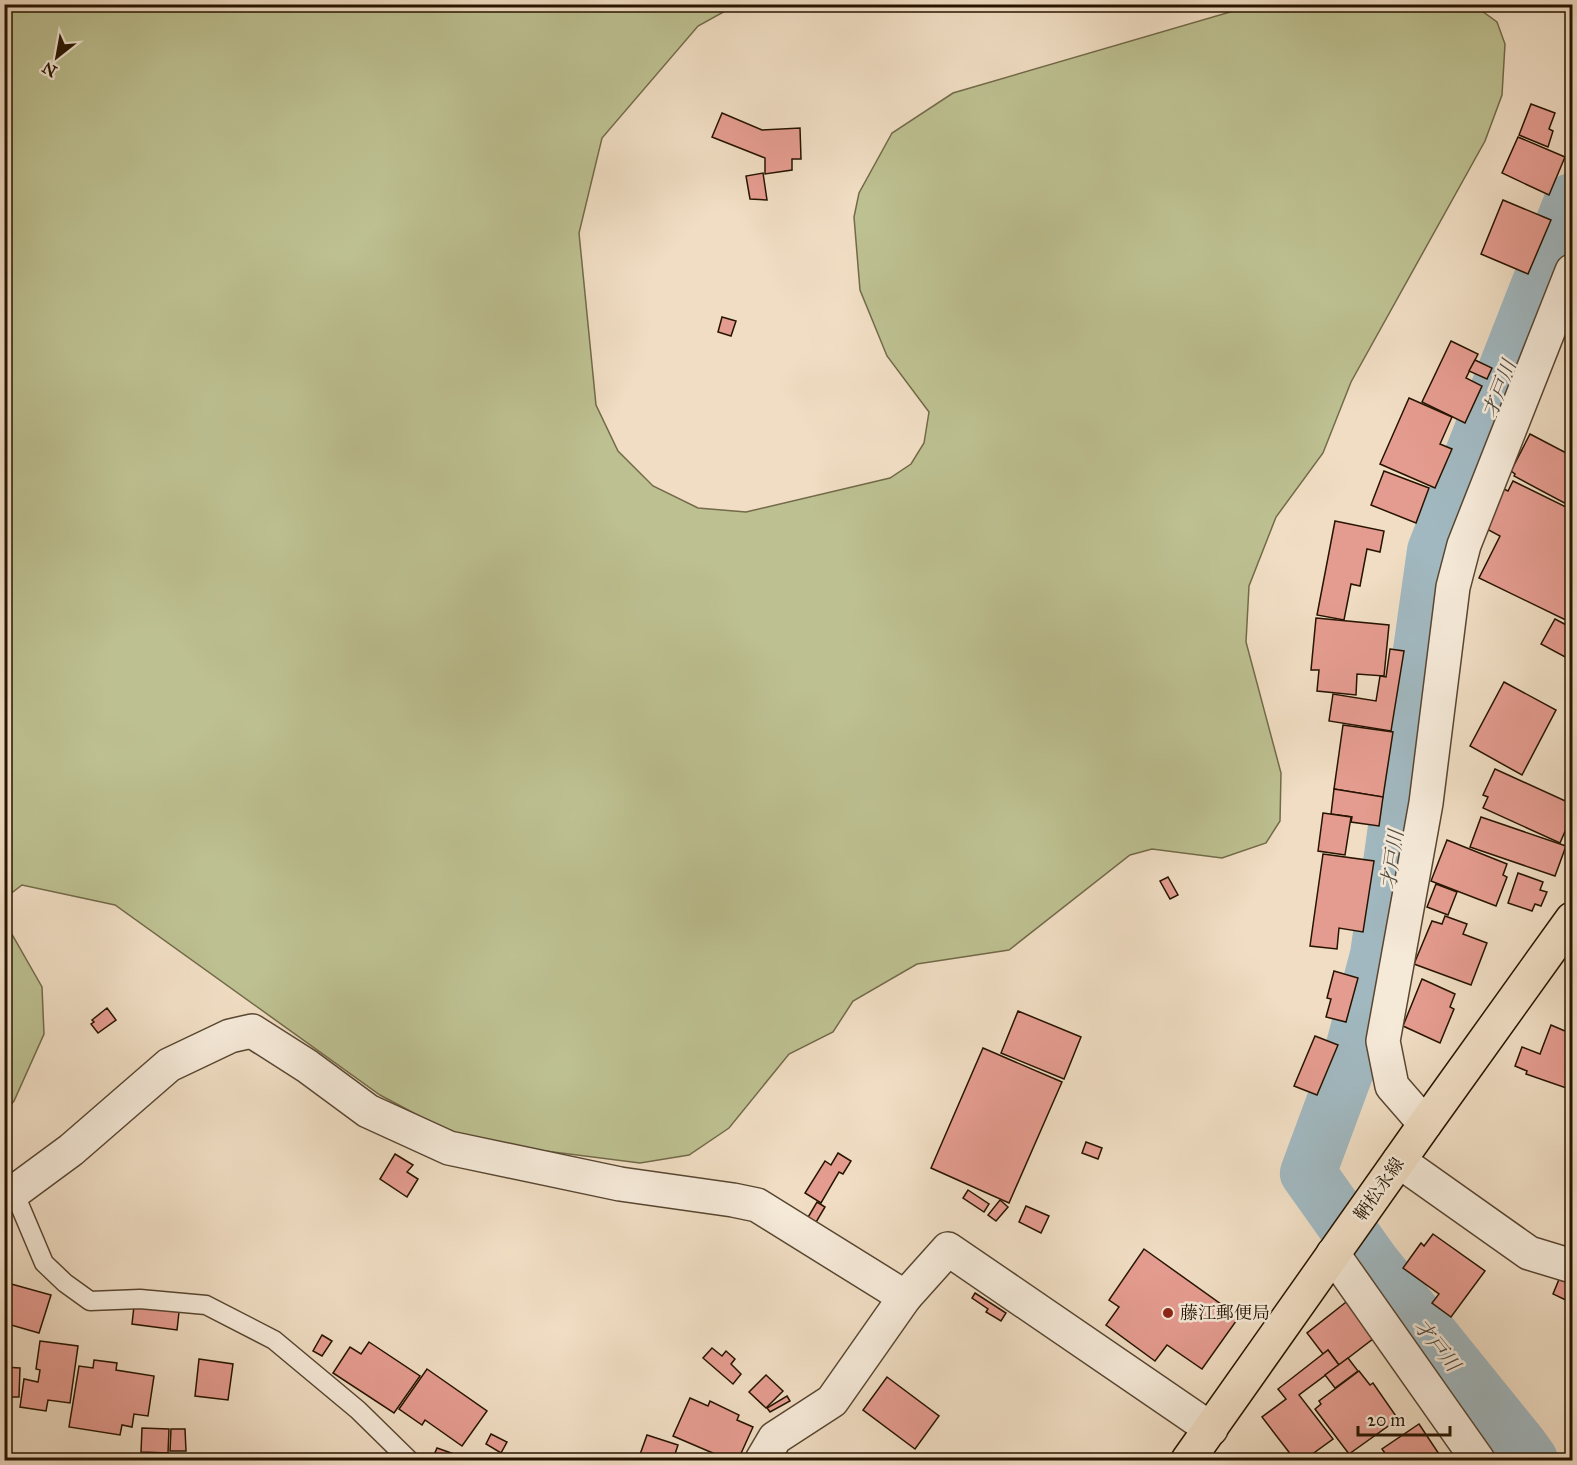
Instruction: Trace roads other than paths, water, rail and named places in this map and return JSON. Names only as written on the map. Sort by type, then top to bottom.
[{"type":"main road","name":"鞆松永線","points":[[1188,1461],[1398,1161],[1572,919]]},
{"type":"street","points":[[1425,1124],[1392,1086],[1383,1041],[1426,803],[1453,588],[1464,545],[1572,271]]},
{"type":"street","points":[[9,1193],[71,1150],[169,1065],[230,1036],[252,1031],[307,1066],[368,1111],[449,1148],[620,1184],[757,1205],[905,1296]]},
{"type":"street","points":[[1398,1161],[1529,1253],[1572,1266]]},
{"type":"street","points":[[762,1461],[775,1438],[832,1401],[905,1296],[948,1249],[1211,1429]]},
{"type":"street","points":[[1335,1250],[1478,1461]]},
{"type":"lane","points":[[9,1193],[44,1263],[65,1283],[90,1301],[140,1299],[206,1305],[274,1340],[358,1410],[410,1461]]},
{"type":"waterway","name":"才戸川","points":[[1530,1460],[1372,1263],[1308,1173],[1351,1057],[1378,955],[1435,551],[1572,201]]},
{"type":"place","name":"藤江郵便局","points":[[1168,1313]]}]
